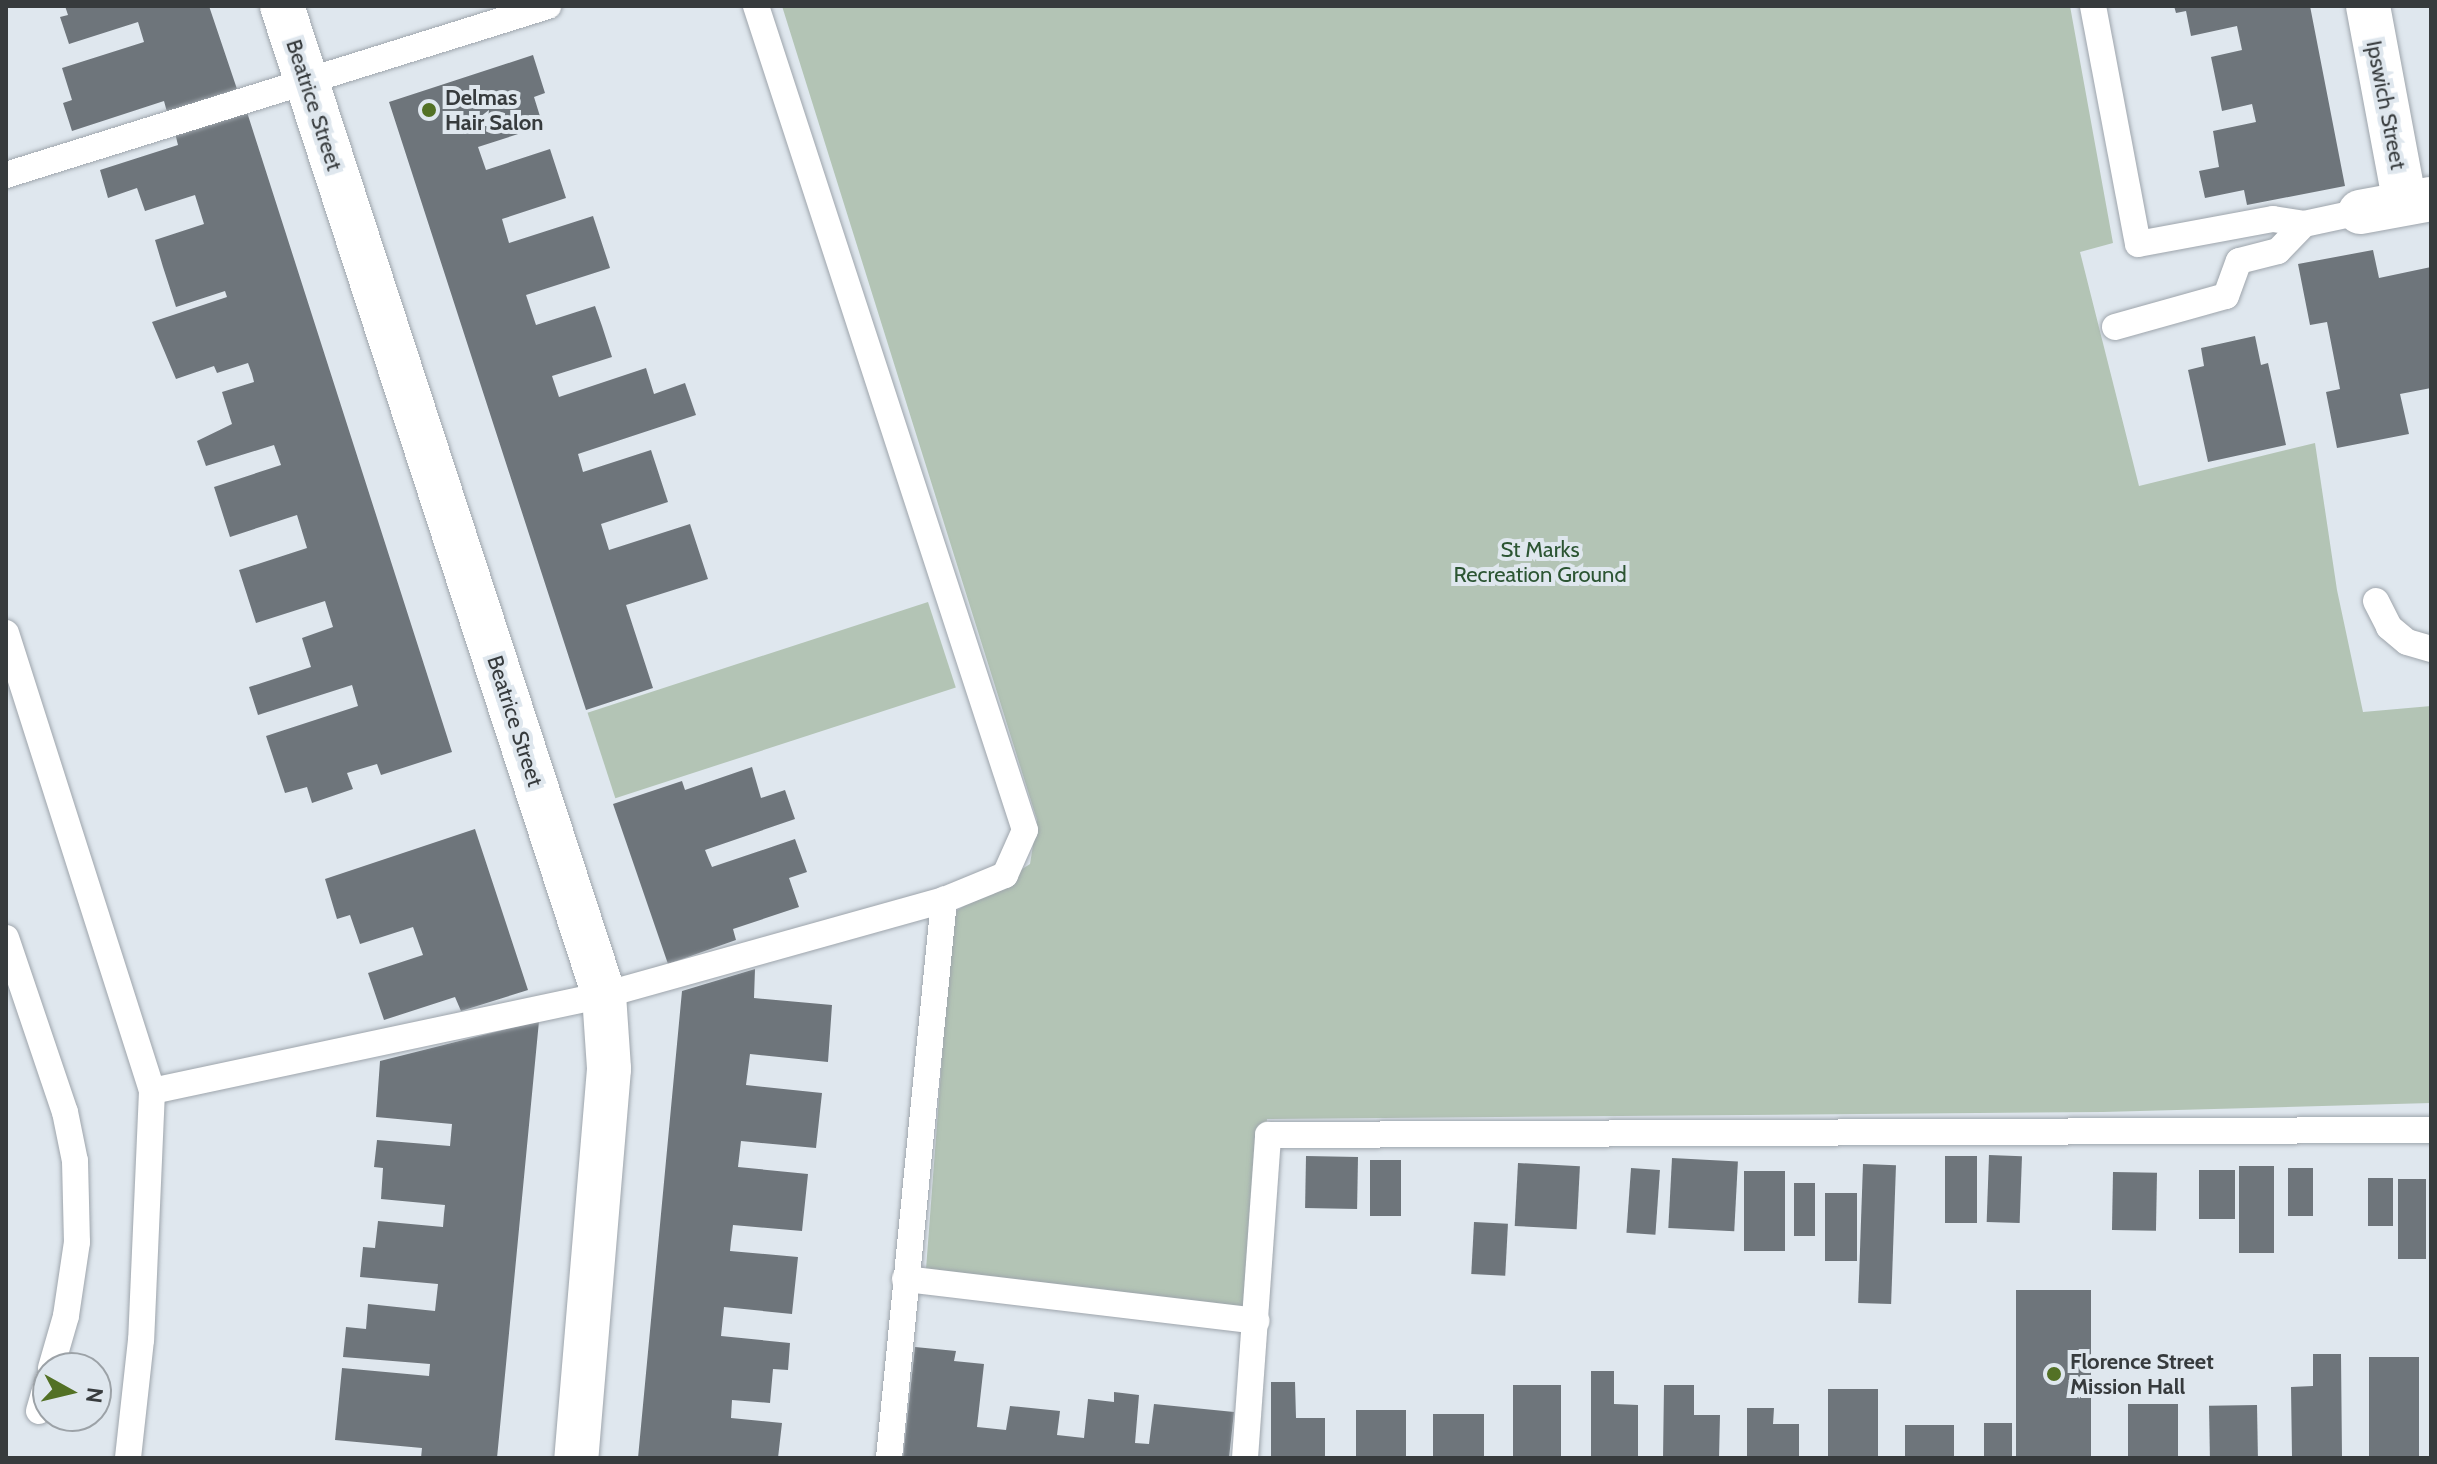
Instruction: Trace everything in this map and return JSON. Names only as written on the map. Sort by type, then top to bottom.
[{"type":"street","name":"Beatrice Street","points":[[282,6],[604,995],[609,1069],[576,1458]]},
{"type":"street","name":"Ipswich Street","points":[[2360,212],[2418,201],[2368,6]]},
{"type":"lane","points":[[6,175],[548,6]]},
{"type":"lane","points":[[152,1091],[604,995],[944,900],[1005,875],[1025,830],[756,6]]},
{"type":"lane","points":[[2093,6],[2138,244],[2273,219],[2304,224],[2360,212]]},
{"type":"lane","points":[[2115,327],[2226,296],[2239,261],[2278,251],[2304,224]]},
{"type":"lane","points":[[2376,601],[2398,634],[2431,649]]},
{"type":"lane","points":[[6,633],[152,1091],[141,1340],[128,1458]]},
{"type":"lane","points":[[889,1458],[944,900]]},
{"type":"lane","points":[[6,938],[65,1112],[75,1161],[77,1242],[66,1316],[56,1352]]},
{"type":"lane","points":[[1245,1458],[1268,1135],[2431,1130]]},
{"type":"lane","points":[[905,1279],[1256,1321]]},
{"type":"green space","name":"St Marks Recreation Ground","points":[[782,6],[2070,6],[2113,243],[2080,252],[2139,486],[2315,443],[2337,590],[2363,712],[2431,706],[2431,1103],[2103,1112],[1267,1119],[1248,1311],[926,1269],[953,913],[1030,864],[1037,820]]},
{"type":"green space","points":[[928,602],[956,688],[615,798],[588,713]]},
{"type":"building","points":[[65,6],[209,6],[237,89],[167,112],[164,101],[72,131],[63,103],[72,100],[62,68],[144,42],[138,22],[69,44],[60,17],[68,15]]},
{"type":"building","points":[[2174,6],[2310,6],[2345,186],[2247,205],[2244,190],[2205,198],[2199,171],[2219,167],[2213,131],[2256,122],[2252,104],[2222,111],[2211,57],[2242,50],[2237,26],[2191,36],[2186,11],[2176,13]]},
{"type":"building","points":[[533,55],[545,93],[534,97],[543,126],[478,147],[486,170],[550,149],[566,198],[502,219],[509,243],[593,216],[610,268],[526,295],[536,325],[595,306],[602,326],[612,357],[552,376],[559,397],[646,368],[654,394],[685,383],[696,415],[578,454],[583,472],[651,450],[668,502],[601,524],[609,550],[690,524],[708,579],[626,605],[653,688],[586,710],[389,102]]},
{"type":"building","points":[[246,109],[452,752],[381,775],[377,764],[347,773],[353,789],[312,803],[307,787],[285,793],[266,736],[358,706],[352,685],[258,715],[249,687],[311,667],[302,638],[333,627],[325,601],[256,623],[239,570],[307,548],[297,515],[230,537],[214,487],[281,465],[274,445],[206,466],[197,441],[232,424],[222,392],[254,382],[252,374],[248,363],[217,373],[214,366],[176,379],[152,322],[227,297],[225,291],[176,307],[163,267],[155,240],[204,224],[195,195],[145,211],[137,188],[108,198],[100,170],[178,145],[175,133]]},
{"type":"building","points":[[2373,250],[2379,278],[2431,267],[2431,388],[2400,394],[2409,434],[2337,448],[2326,392],[2340,389],[2327,322],[2310,325],[2298,264]]},
{"type":"building","points":[[2255,336],[2261,365],[2268,363],[2286,445],[2208,462],[2188,370],[2204,366],[2201,348]]},
{"type":"building","points":[[752,767],[761,798],[785,790],[795,819],[705,850],[712,867],[795,839],[807,872],[789,878],[799,907],[733,929],[736,940],[668,964],[613,804],[682,781],[685,790]]},
{"type":"building","points":[[475,829],[528,990],[461,1011],[455,997],[384,1020],[368,973],[423,955],[413,927],[360,944],[350,915],[337,919],[325,879]]},
{"type":"building","points":[[755,969],[754,998],[832,1005],[828,1062],[750,1054],[746,1085],[822,1093],[816,1148],[741,1141],[738,1167],[808,1174],[802,1231],[733,1225],[731,1241],[730,1251],[798,1257],[792,1314],[724,1307],[721,1336],[790,1343],[788,1370],[773,1369],[770,1403],[732,1400],[731,1418],[782,1423],[778,1458],[638,1458],[682,991]]},
{"type":"building","points":[[539,1021],[497,1458],[421,1458],[422,1448],[335,1440],[342,1368],[429,1376],[430,1364],[343,1357],[346,1327],[366,1329],[368,1304],[435,1311],[438,1284],[360,1277],[363,1247],[375,1248],[378,1221],[443,1227],[445,1205],[381,1199],[383,1168],[374,1167],[377,1140],[450,1146],[452,1124],[376,1117],[380,1061]]},
{"type":"building","points":[[1989,1155],[2022,1156],[2020,1223],[1987,1222]]},
{"type":"building","points":[[1306,1156],[1358,1157],[1357,1209],[1305,1208]]},
{"type":"building","points":[[1945,1156],[1977,1156],[1977,1223],[1945,1223]]},
{"type":"building","points":[[1672,1158],[1738,1161],[1734,1231],[1668,1228]]},
{"type":"building","points":[[1370,1160],[1401,1160],[1401,1216],[1370,1216]]},
{"type":"building","points":[[1518,1163],[1580,1166],[1577,1229],[1515,1226]]},
{"type":"building","points":[[1863,1164],[1896,1165],[1891,1304],[1858,1303]]},
{"type":"building","points":[[2239,1166],[2274,1166],[2274,1253],[2239,1253]]},
{"type":"building","points":[[1631,1168],[1660,1170],[1655,1235],[1626,1233]]},
{"type":"building","points":[[2288,1168],[2313,1168],[2313,1216],[2288,1216]]},
{"type":"building","points":[[2199,1170],[2235,1170],[2235,1219],[2199,1219]]},
{"type":"building","points":[[1744,1171],[1785,1171],[1785,1251],[1744,1251]]},
{"type":"building","points":[[2113,1172],[2157,1173],[2156,1231],[2112,1230]]},
{"type":"building","points":[[2368,1178],[2393,1178],[2393,1226],[2368,1226]]},
{"type":"building","points":[[2398,1179],[2426,1179],[2426,1259],[2398,1259]]},
{"type":"building","points":[[1794,1183],[1815,1183],[1815,1236],[1794,1236]]},
{"type":"building","points":[[1825,1193],[1857,1193],[1857,1261],[1825,1261]]},
{"type":"building","points":[[1474,1222],[1508,1224],[1505,1276],[1471,1274]]},
{"type":"building","name":"Florence Street Mission Hall","points":[[2016,1290],[2091,1290],[2091,1458],[2016,1458]]},
{"type":"building","points":[[915,1347],[956,1351],[954,1361],[984,1364],[977,1427],[1006,1430],[1010,1406],[1031,1408],[1060,1411],[1057,1435],[1084,1438],[1088,1399],[1114,1402],[1114,1392],[1139,1395],[1135,1443],[1149,1444],[1154,1404],[1234,1412],[1229,1458],[903,1458]]},
{"type":"building","points":[[2313,1354],[2341,1354],[2342,1458],[2292,1458],[2291,1387],[2313,1386]]},
{"type":"building","points":[[2369,1357],[2419,1357],[2419,1458],[2369,1458]]},
{"type":"building","points":[[1591,1371],[1614,1371],[1614,1404],[1638,1405],[1638,1458],[1591,1458]]},
{"type":"building","points":[[1271,1382],[1295,1382],[1296,1418],[1325,1418],[1325,1458],[1271,1458]]},
{"type":"building","points":[[1513,1385],[1561,1385],[1561,1458],[1513,1458]]},
{"type":"building","points":[[1664,1385],[1694,1385],[1694,1415],[1720,1415],[1719,1458],[1663,1458]]},
{"type":"building","points":[[1828,1389],[1878,1389],[1878,1458],[1828,1458]]},
{"type":"building","points":[[2128,1404],[2178,1404],[2178,1458],[2128,1458]]},
{"type":"building","points":[[2257,1405],[2258,1458],[2210,1458],[2209,1406]]},
{"type":"building","points":[[1747,1408],[1774,1408],[1773,1424],[1799,1424],[1799,1458],[1747,1458]]},
{"type":"building","points":[[1356,1410],[1406,1410],[1406,1458],[1356,1458]]},
{"type":"building","points":[[1433,1414],[1484,1414],[1484,1458],[1433,1458]]},
{"type":"building","points":[[1984,1423],[2012,1423],[2012,1458],[1984,1458]]},
{"type":"building","points":[[1905,1425],[1954,1425],[1954,1458],[1905,1458]]},
{"type":"place","name":"Delmas Hair Salon","points":[[429,110]]},
{"type":"place","name":"Florence Street Mission Hall","points":[[2054,1374]]}]
